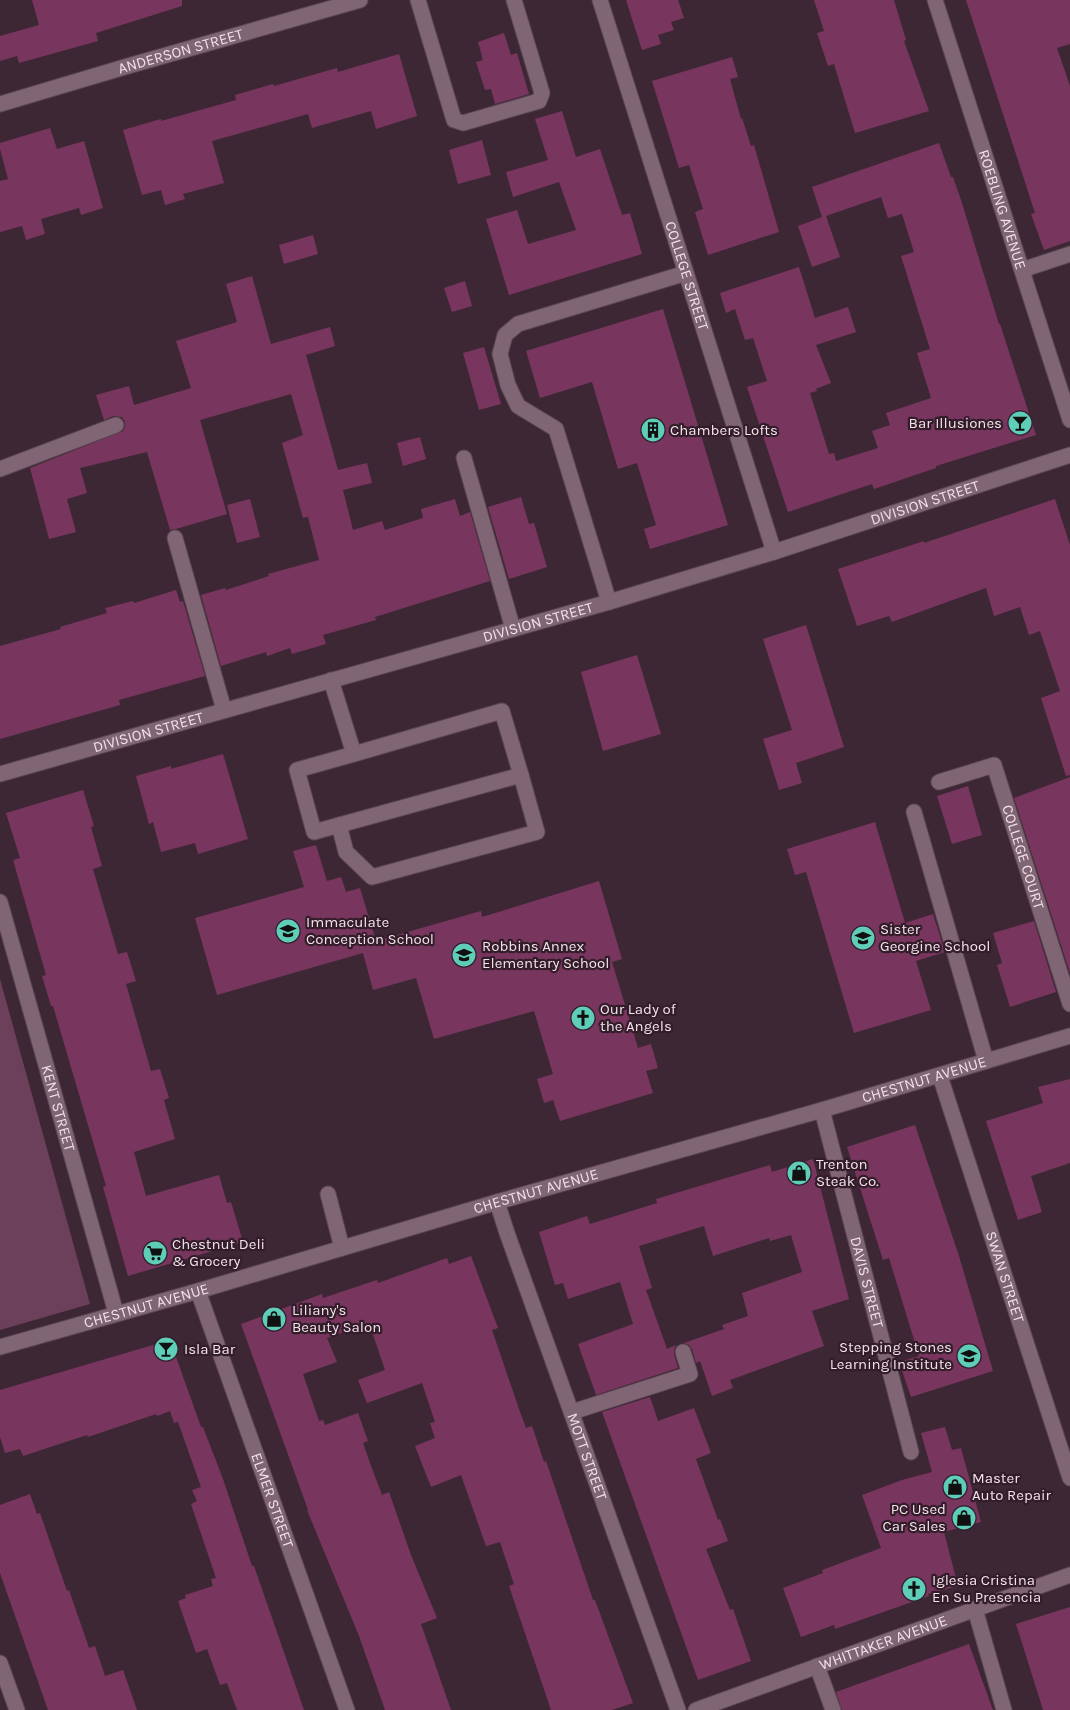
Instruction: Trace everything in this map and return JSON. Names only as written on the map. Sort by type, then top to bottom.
[{"type":"street","name":"ANDERSON STREET","points":[[0,104],[360,0]]},
{"type":"street","points":[[418,0],[454,120],[464,123],[540,101],[542,93],[514,0]]},
{"type":"street","name":"COLLEGE STREET","points":[[600,0],[774,552]]},
{"type":"street","name":"ROEBLING AVENUE","points":[[935,0],[1070,420]]},
{"type":"street","points":[[1022,270],[1070,254]]},
{"type":"street","points":[[610,602],[556,429],[518,406],[508,385],[500,354],[505,335],[518,324],[686,273]]},
{"type":"street","points":[[0,468],[116,425]]},
{"type":"street","name":"DIVISION STREET","points":[[0,774],[610,602],[774,552],[1070,455]]},
{"type":"street","points":[[464,458],[513,629]]},
{"type":"street","points":[[175,538],[224,710]]},
{"type":"street","points":[[331,680],[354,754]]},
{"type":"street","points":[[339,825],[346,852],[372,877],[537,832],[521,775],[502,711],[297,770],[314,832],[339,825],[521,775]]},
{"type":"street","name":"COLLEGE COURT","points":[[939,782],[994,765],[1070,1004]]},
{"type":"street","points":[[914,812],[986,1062]]},
{"type":"street","name":"KENT STREET","points":[[0,902],[116,1313]]},
{"type":"street","name":"CHESTNUT AVENUE","points":[[0,1346],[198,1291],[498,1202],[940,1076],[1070,1036]]},
{"type":"street","name":"SWAN STREET","points":[[940,1076],[1070,1478]]},
{"type":"street","name":"DAVIS STREET","points":[[822,1110],[910,1452]]},
{"type":"street","points":[[328,1194],[342,1248]]},
{"type":"street","name":"MOTT STREET","points":[[498,1202],[507,1233],[678,1710]]},
{"type":"street","name":"ELMER STREET","points":[[198,1291],[347,1710]]},
{"type":"street","points":[[572,1412],[690,1374],[683,1352]]},
{"type":"street","name":"WHITTAKER AVENUE","points":[[696,1710],[1070,1575]]},
{"type":"street","points":[[975,1609],[1004,1710]]},
{"type":"street","points":[[0,1663],[17,1710]]},
{"type":"street","points":[[817,1666],[833,1710]]},
{"type":"shaded area","points":[[0,979],[90,1304],[0,1330]]},
{"type":"building","points":[[32,0],[182,0],[182,6],[96,33],[98,41],[19,63],[17,56],[0,61],[0,36],[39,25]]},
{"type":"building","points":[[626,0],[678,0],[684,18],[671,22],[674,30],[658,35],[661,44],[642,50]]},
{"type":"building","points":[[814,0],[894,0],[906,40],[904,41],[929,111],[855,133],[834,64],[828,66],[817,33],[824,31]]},
{"type":"building","points":[[966,0],[1070,0],[1070,44],[1057,48],[1070,86],[1070,241],[1044,250],[1031,214],[1035,213]]},
{"type":"building","points":[[504,33],[511,55],[517,53],[529,94],[495,104],[491,89],[485,90],[476,62],[483,60],[478,42]]},
{"type":"building","points":[[399,54],[417,116],[376,129],[371,111],[312,128],[308,114],[212,141],[224,183],[183,194],[185,199],[165,205],[161,190],[142,195],[123,130],[236,100],[235,95],[273,84],[274,86],[337,68],[338,72]]},
{"type":"building","points":[[732,57],[738,77],[730,79],[741,119],[751,146],[754,145],[779,232],[708,255],[695,212],[703,209],[689,165],[679,168],[652,81]]},
{"type":"building","points":[[562,111],[576,157],[600,149],[622,215],[630,213],[642,254],[509,295],[486,219],[517,210],[528,244],[576,230],[559,182],[513,197],[506,172],[548,160],[535,119]]},
{"type":"building","points":[[50,128],[57,149],[84,141],[103,208],[81,215],[79,208],[41,219],[45,234],[26,240],[22,226],[0,232],[0,181],[8,179],[0,143]]},
{"type":"building","points":[[482,140],[491,175],[458,184],[449,150]]},
{"type":"building","points":[[939,143],[961,200],[1036,435],[936,466],[936,468],[874,489],[872,484],[788,512],[747,387],[767,381],[753,338],[745,340],[735,309],[726,313],[720,293],[799,267],[815,318],[848,307],[856,332],[816,345],[831,383],[810,393],[829,454],[834,453],[836,461],[878,448],[872,431],[890,425],[886,413],[931,398],[917,353],[930,349],[901,256],[914,252],[902,214],[888,218],[881,197],[826,216],[840,257],[812,267],[798,226],[822,217],[812,187]]},
{"type":"building","points":[[313,235],[318,254],[284,264],[279,245]]},
{"type":"building","points":[[252,276],[271,344],[330,327],[335,346],[306,355],[338,470],[367,463],[372,483],[343,490],[353,530],[382,521],[385,530],[423,518],[421,509],[455,499],[460,516],[470,512],[490,581],[375,617],[376,620],[323,635],[326,644],[292,654],[290,648],[267,656],[266,652],[221,666],[201,595],[225,588],[226,590],[269,576],[268,574],[319,560],[308,517],[303,518],[282,443],[303,435],[291,394],[200,420],[227,514],[176,529],[170,530],[147,452],[80,468],[87,493],[67,499],[76,532],[49,539],[30,468],[123,431],[125,422],[122,417],[113,416],[104,420],[96,395],[129,386],[134,405],[191,388],[176,341],[237,322],[226,284]]},
{"type":"building","points":[[465,281],[472,306],[452,312],[444,288]]},
{"type":"building","name":"Chambers Lofts","points":[[663,309],[728,525],[650,549],[644,529],[656,525],[637,463],[618,469],[592,382],[540,398],[526,351]]},
{"type":"building","points":[[484,347],[501,404],[479,410],[463,353]]},
{"type":"building","points":[[420,437],[426,459],[403,466],[397,443]]},
{"type":"building","points":[[521,497],[529,524],[534,523],[547,567],[509,579],[488,507]]},
{"type":"building","points":[[250,499],[260,537],[237,543],[227,505]]},
{"type":"building","points":[[1055,499],[1070,545],[1070,775],[1066,776],[1041,698],[1060,691],[1040,631],[1029,635],[1020,607],[994,616],[986,588],[892,622],[889,616],[857,626],[838,569],[924,541],[924,543]]},
{"type":"building","points":[[176,590],[180,602],[183,601],[205,676],[119,700],[120,705],[0,739],[0,646],[61,629],[60,627],[107,613],[105,608],[133,601],[134,603]]},
{"type":"building","points":[[806,625],[844,747],[796,763],[802,783],[779,790],[763,739],[792,730],[763,639]]},
{"type":"building","points":[[637,655],[661,734],[603,751],[581,672]]},
{"type":"building","points":[[223,754],[248,839],[198,854],[195,843],[161,852],[153,822],[149,824],[136,776],[171,766],[171,769]]},
{"type":"building","points":[[1070,777],[1070,973],[1014,798]]},
{"type":"building","points":[[968,786],[982,835],[952,844],[937,796]]},
{"type":"building","points":[[83,790],[94,826],[91,827],[102,866],[93,869],[118,954],[127,952],[136,981],[126,984],[151,1071],[160,1069],[169,1098],[164,1100],[175,1139],[134,1152],[146,1196],[219,1175],[227,1203],[231,1202],[243,1242],[128,1276],[103,1187],[106,1186],[53,1006],[51,1006],[42,976],[46,975],[13,860],[20,858],[6,813]]},
{"type":"building","points":[[875,822],[905,923],[933,914],[945,952],[916,961],[931,1010],[854,1033],[806,872],[795,875],[787,849]]},
{"type":"building","points":[[316,845],[327,881],[341,877],[346,892],[360,888],[376,941],[481,911],[482,917],[599,881],[622,959],[612,962],[638,1048],[651,1044],[658,1068],[646,1071],[653,1093],[560,1121],[553,1100],[544,1103],[537,1079],[553,1074],[534,1011],[434,1039],[416,978],[373,990],[363,953],[217,995],[195,918],[304,887],[293,851]]},
{"type":"building","points":[[1034,921],[1056,992],[1010,1007],[997,965],[1002,963],[993,933]]},
{"type":"building","points":[[1070,1079],[1070,1163],[1031,1176],[1042,1212],[1018,1220],[986,1121],[1043,1103],[1038,1087]]},
{"type":"building","points":[[915,1125],[959,1256],[993,1371],[911,1397],[899,1362],[919,1356],[889,1258],[883,1260],[847,1147]]},
{"type":"building","points":[[813,1159],[849,1299],[812,1311],[824,1346],[730,1380],[733,1388],[712,1396],[700,1361],[696,1363],[692,1349],[684,1343],[724,1329],[722,1325],[748,1316],[742,1293],[802,1272],[791,1235],[770,1241],[769,1238],[713,1256],[704,1226],[639,1246],[652,1288],[646,1290],[667,1349],[676,1345],[674,1354],[678,1368],[596,1395],[578,1344],[633,1324],[620,1282],[568,1299],[563,1283],[555,1285],[539,1232],[587,1216],[590,1224],[657,1203],[656,1199],[770,1165],[772,1172]]},
{"type":"building","points":[[471,1256],[498,1328],[492,1330],[519,1409],[526,1428],[532,1426],[544,1462],[546,1461],[593,1600],[595,1600],[633,1703],[612,1710],[551,1710],[509,1586],[514,1584],[500,1542],[486,1546],[461,1475],[431,1487],[415,1446],[435,1438],[430,1423],[435,1422],[422,1383],[367,1403],[358,1380],[385,1370],[369,1323],[327,1338],[337,1362],[303,1374],[319,1421],[323,1420],[325,1425],[358,1413],[368,1441],[363,1443],[382,1495],[389,1492],[411,1555],[437,1618],[421,1624],[451,1710],[385,1710],[359,1636],[307,1510],[241,1324],[322,1294],[323,1298],[377,1280],[378,1283],[447,1258],[449,1264]]},
{"type":"building","points":[[170,1340],[201,1427],[203,1427],[223,1479],[304,1710],[237,1710],[227,1683],[220,1685],[207,1649],[196,1653],[178,1601],[186,1598],[185,1595],[213,1586],[211,1579],[216,1578],[191,1504],[197,1501],[192,1490],[201,1487],[178,1422],[174,1423],[170,1411],[23,1456],[20,1449],[5,1453],[0,1437],[0,1390]]},
{"type":"building","points":[[650,1397],[658,1421],[694,1408],[711,1453],[696,1459],[718,1520],[720,1519],[728,1541],[706,1549],[730,1610],[733,1609],[751,1661],[698,1680],[602,1412]]},
{"type":"building","points":[[945,1427],[952,1450],[961,1448],[981,1522],[944,1532],[958,1586],[928,1594],[929,1596],[835,1629],[834,1625],[801,1637],[783,1588],[823,1573],[822,1570],[881,1548],[862,1495],[902,1480],[932,1472],[921,1433]]},
{"type":"building","points":[[30,1494],[37,1514],[40,1513],[89,1648],[95,1646],[105,1676],[123,1670],[137,1710],[48,1710],[0,1573],[0,1505]]},
{"type":"building","points":[[1070,1607],[1070,1710],[1043,1710],[1016,1624]]},
{"type":"building","points":[[969,1644],[993,1710],[842,1710],[836,1692]]},
{"type":"place","name":"Bar Illusiones","points":[[1020,423]]},
{"type":"place","name":"Chambers Lofts","points":[[653,430]]},
{"type":"place","name":"Immaculate Conception School","points":[[288,931]]},
{"type":"place","name":"Sister Georgine School","points":[[863,938]]},
{"type":"place","name":"Robbins Annex Elementary School","points":[[464,955]]},
{"type":"place","name":"Our Lady of the Angels","points":[[583,1018]]},
{"type":"place","name":"Trenton Steak Co.","points":[[799,1173]]},
{"type":"place","name":"Chestnut Deli & Grocery","points":[[155,1253]]},
{"type":"place","name":"Liliany's Beauty Salon","points":[[274,1319]]},
{"type":"place","name":"Isla Bar","points":[[166,1349]]},
{"type":"place","name":"Stepping Stones Learning Institute","points":[[969,1356]]},
{"type":"place","name":"Master Auto Repair","points":[[955,1487]]},
{"type":"place","name":"PC Used Car Sales","points":[[964,1518]]},
{"type":"place","name":"Iglesia Cristina En Su Presencia","points":[[914,1589]]}]
